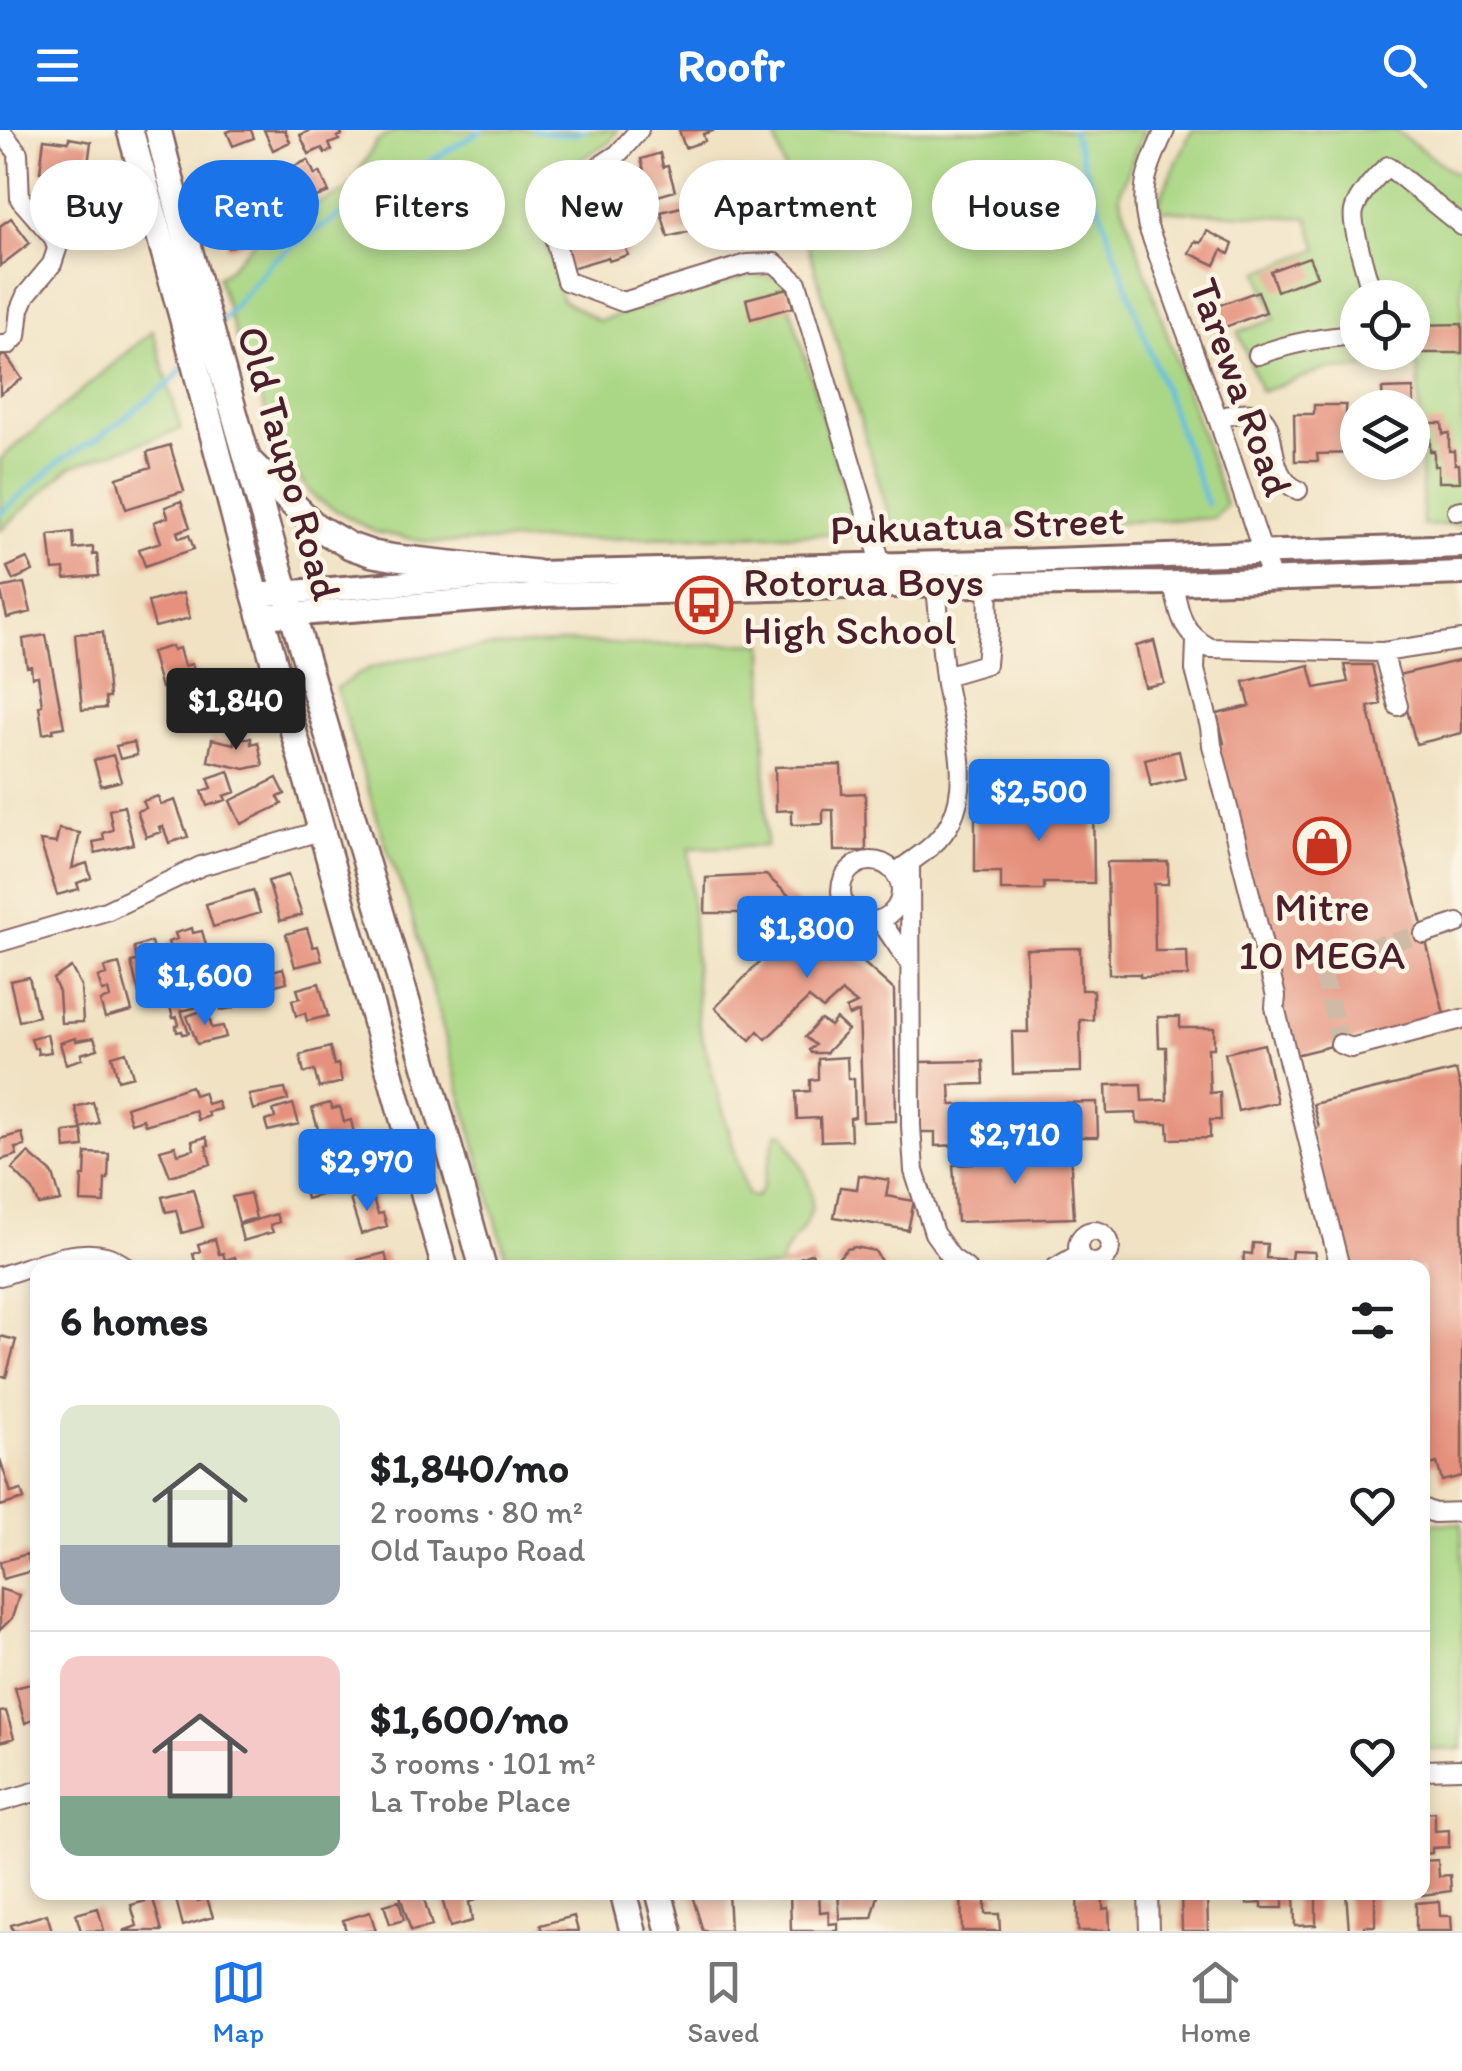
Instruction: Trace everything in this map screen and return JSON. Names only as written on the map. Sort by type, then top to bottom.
[{"type":"highway","name":"Old Taupo Road","points":[[144,131],[192,308],[198,375],[258,606],[443,1260]]},
{"type":"highway","name":"Old Taupo Road","points":[[192,308],[216,356],[404,989],[480,1260]]},
{"type":"highway","points":[[246,457],[315,526],[350,546],[396,558],[535,573]]},
{"type":"highway","name":"Old Taupo Road","points":[[322,830],[337,834],[347,847],[380,955],[404,989]]},
{"type":"highway","points":[[431,1214],[441,1211],[447,1201],[435,1146],[440,1120]]},
{"type":"highway","points":[[461,1260],[459,1242],[473,1232]]},
{"type":"highway","points":[[625,1900],[634,1931]]},
{"type":"highway","points":[[660,1900],[669,1931]]},
{"type":"main road","name":"Pukuatua Street","points":[[258,606],[542,595],[885,575],[936,586],[988,574],[1264,553],[1462,546]]},
{"type":"main road","name":"Pukuatua Street","points":[[289,603],[321,588],[535,573],[988,574],[1172,583],[1455,575]]},
{"type":"street","points":[[0,130],[18,153],[20,199],[54,238],[57,249],[52,264],[32,286],[20,309],[18,336],[8,345],[0,345]]},
{"type":"street","points":[[639,130],[618,154],[567,188],[556,204],[551,225],[566,281],[623,302],[746,264],[775,263],[797,283],[885,575]]},
{"type":"street","name":"Tarewa Road","points":[[1165,130],[1146,173],[1144,213],[1272,580]]},
{"type":"street","points":[[1369,280],[1353,211],[1376,176],[1388,166],[1462,226]]},
{"type":"street","points":[[1258,356],[1287,345],[1340,337]]},
{"type":"street","points":[[1218,419],[1246,410],[1257,413],[1269,432],[1282,477],[1298,490]]},
{"type":"street","points":[[945,676],[986,664],[988,574]]},
{"type":"street","points":[[1172,583],[1180,618],[1196,640],[1210,648],[1384,652],[1462,640]]},
{"type":"street","points":[[903,867],[896,909],[880,920],[859,919],[850,914],[841,896],[844,876],[859,863],[879,861],[903,867],[926,852],[951,821],[959,799],[962,776],[945,676],[936,586]]},
{"type":"street","points":[[1196,640],[1195,670],[1212,745],[1338,1260]]},
{"type":"street","points":[[1384,652],[1398,706]]},
{"type":"street","points":[[0,942],[106,911],[200,866],[322,830]]},
{"type":"street","points":[[903,867],[910,964],[914,1172],[934,1233],[954,1260]]},
{"type":"street","points":[[880,920],[910,964]]},
{"type":"street","points":[[1424,934],[1458,923]]},
{"type":"street","points":[[1340,1044],[1351,1048],[1462,1019]]},
{"type":"street","points":[[1084,1260],[1078,1244],[1093,1231],[1104,1234],[1110,1243],[1110,1260]]},
{"type":"street","points":[[56,1260],[92,1254],[115,1260]]},
{"type":"street","points":[[1069,1260],[1079,1254]]},
{"type":"street","points":[[0,1276],[30,1267]]},
{"type":"street","points":[[1430,1511],[1462,1512]]},
{"type":"street","points":[[1430,1770],[1462,1769]]},
{"type":"street","points":[[0,1802],[30,1794]]},
{"type":"street","points":[[1148,1900],[1148,1931]]},
{"type":"green space","points":[[397,130],[618,130],[609,143],[579,160],[525,160],[525,250],[549,250],[562,300],[599,321],[752,275],[782,279],[857,533],[434,543],[375,532],[316,499],[286,461],[238,343],[218,277],[246,250],[319,250],[319,203],[339,194],[339,250],[505,250],[505,160],[366,160],[377,141]]},
{"type":"green space","points":[[773,130],[1144,130],[1119,195],[1226,505],[1214,518],[894,532],[809,250],[912,250],[912,160],[782,160]]},
{"type":"green space","points":[[1192,130],[1395,130],[1462,179],[1462,524],[1423,526],[1422,480],[1430,480],[1430,390],[1419,390],[1418,370],[1430,370],[1430,280],[1340,280],[1340,369],[1324,370],[1261,392],[1238,332],[1275,319],[1259,272],[1318,249],[1308,218],[1158,210]]},
{"type":"green space","points":[[153,331],[181,429],[70,467],[0,531],[0,459]]},
{"type":"green space","points":[[570,642],[764,643],[766,846],[689,848],[698,1022],[747,1195],[756,1197],[762,1189],[779,1132],[785,1134],[810,1190],[810,1213],[783,1260],[507,1260],[409,906],[336,688],[370,668],[487,647]]},
{"type":"green space","points":[[1462,1523],[1462,1749],[1430,1750],[1430,1524]]},
{"type":"building","points":[[251,130],[254,138],[233,146],[227,132]]},
{"type":"building","points":[[264,130],[285,130],[290,142],[273,150]]},
{"type":"building","points":[[312,130],[340,130],[342,135],[329,144],[332,150],[325,153],[322,148],[309,154],[300,135]]},
{"type":"building","points":[[679,130],[713,131],[703,134],[705,141],[685,148]]},
{"type":"building","points":[[69,138],[91,142],[89,160],[41,160],[44,139],[68,142]]},
{"type":"building","points":[[660,153],[675,191],[659,196],[659,160],[641,159]]},
{"type":"building","points":[[320,172],[329,192],[319,196]]},
{"type":"building","points":[[679,208],[679,234],[668,237],[661,212]]},
{"type":"building","points":[[11,218],[30,243],[0,266],[0,226]]},
{"type":"building","points":[[1207,231],[1233,244],[1229,254],[1222,250],[1215,265],[1189,253]]},
{"type":"building","points":[[562,250],[626,250],[628,255],[609,261],[608,257],[568,269]]},
{"type":"building","points":[[1309,257],[1317,276],[1277,291],[1270,271]]},
{"type":"building","points":[[788,288],[793,307],[751,319],[746,299]]},
{"type":"building","points":[[1258,291],[1266,312],[1214,331],[1206,310]]},
{"type":"building","points":[[1462,324],[1462,353],[1430,353],[1430,325]]},
{"type":"building","points":[[5,354],[22,379],[0,394],[0,358]]},
{"type":"building","points":[[1314,405],[1340,405],[1340,453],[1317,454],[1318,461],[1295,461],[1294,414],[1314,414]]},
{"type":"building","points":[[1430,423],[1442,423],[1443,434],[1449,433],[1449,451],[1454,451],[1455,464],[1459,464],[1460,482],[1438,482],[1438,466],[1434,466],[1434,451],[1430,451]]},
{"type":"building","points":[[170,445],[184,491],[126,509],[117,478],[151,467],[147,452]]},
{"type":"building","points":[[181,501],[190,527],[177,532],[179,538],[189,535],[194,549],[145,566],[139,549],[161,542],[154,522],[168,517],[165,507]]},
{"type":"building","points":[[73,532],[74,549],[93,547],[99,576],[65,579],[64,569],[53,570],[49,535]]},
{"type":"building","points":[[27,558],[33,571],[13,580],[7,567]]},
{"type":"building","points":[[24,583],[31,612],[7,618],[0,588]]},
{"type":"building","points":[[183,593],[190,618],[155,627],[148,602]]},
{"type":"building","points":[[103,632],[109,698],[105,698],[106,708],[82,710],[75,634]]},
{"type":"building","points":[[46,635],[64,727],[43,734],[38,676],[32,677],[31,666],[27,667],[23,639]]},
{"type":"building","points":[[1154,641],[1164,683],[1145,687],[1136,646]]},
{"type":"building","points":[[172,646],[173,650],[179,648],[184,666],[192,664],[196,677],[161,688],[151,652]]},
{"type":"building","points":[[1462,660],[1462,733],[1416,744],[1398,675]]},
{"type":"building","name":"Mitre 10 MEGA","points":[[1309,665],[1315,688],[1348,682],[1344,665],[1372,665],[1381,704],[1368,707],[1445,1018],[1295,1055],[1218,745],[1224,743],[1217,714],[1250,706],[1244,682]]},
{"type":"building","points":[[185,691],[221,696],[234,692],[241,714],[210,723],[209,718],[182,714],[183,711],[174,710],[176,694],[185,695]]},
{"type":"building","points":[[234,738],[251,738],[251,744],[258,742],[263,765],[245,769],[208,761],[212,739],[234,744]]},
{"type":"building","points":[[134,742],[137,755],[120,759],[116,746]]},
{"type":"building","points":[[1179,751],[1185,778],[1151,786],[1145,759]]},
{"type":"building","points":[[113,755],[121,781],[101,786],[94,760]]},
{"type":"building","points":[[841,765],[842,794],[865,793],[866,851],[834,851],[833,810],[823,810],[823,824],[792,825],[792,810],[776,811],[775,767]]},
{"type":"building","points":[[229,771],[236,792],[207,806],[202,791],[212,788],[208,778]]},
{"type":"building","points":[[277,778],[285,794],[278,797],[282,804],[241,824],[230,801]]},
{"type":"building","points":[[158,796],[161,805],[175,800],[188,837],[169,843],[163,826],[159,827],[161,832],[146,837],[137,811],[146,808],[143,801]]},
{"type":"building","points":[[1093,796],[1094,883],[1044,883],[1044,890],[1001,890],[1001,872],[975,872],[975,817],[1034,816],[1033,797]]},
{"type":"building","points":[[124,806],[133,844],[95,853],[93,842],[104,840],[103,833],[113,830],[109,810]]},
{"type":"building","points":[[59,829],[80,833],[72,868],[87,863],[91,878],[77,883],[79,889],[57,895],[40,841],[56,843]]},
{"type":"building","points":[[1107,862],[1168,862],[1168,884],[1154,884],[1155,951],[1187,951],[1188,976],[1109,974]]},
{"type":"building","points":[[288,875],[302,915],[280,921],[268,881]]},
{"type":"building","points":[[766,875],[894,990],[896,1121],[863,1122],[859,1012],[849,1016],[846,1009],[857,1004],[842,992],[823,1009],[809,998],[766,1039],[758,1031],[750,1040],[715,1008],[767,954],[747,937],[763,921],[753,913],[705,913],[706,878]]},
{"type":"building","points":[[253,890],[260,913],[213,927],[206,904]]},
{"type":"building","points":[[192,928],[193,933],[202,931],[208,952],[174,961],[168,942],[177,939],[175,933]]},
{"type":"building","points":[[307,928],[322,960],[295,967],[286,934]]},
{"type":"building","points":[[151,942],[163,988],[139,994],[131,962],[137,961],[134,947]]},
{"type":"building","points":[[1080,948],[1081,990],[1093,990],[1093,1020],[1080,1020],[1081,1072],[1013,1074],[1012,1032],[1028,1032],[1026,949]]},
{"type":"building","points":[[119,964],[132,1011],[105,1018],[100,1001],[110,998],[108,990],[102,991],[98,977],[106,975],[104,968]]},
{"type":"building","points":[[71,967],[81,986],[83,1022],[61,1023],[59,992],[53,979]]},
{"type":"building","points":[[283,968],[287,982],[265,988],[261,974]]},
{"type":"building","points":[[29,977],[38,1016],[19,1021],[10,981]]},
{"type":"building","points":[[319,983],[328,1016],[307,1021],[305,1013],[296,1016],[292,1000],[300,998],[297,989]]},
{"type":"building","points":[[227,985],[233,1008],[221,1010],[216,988]]},
{"type":"building","points":[[194,993],[198,1007],[181,1011],[189,1033],[177,1032],[177,1017],[173,1018],[168,999]]},
{"type":"building","points":[[207,1009],[212,1028],[223,1026],[226,1037],[197,1044],[187,1016]]},
{"type":"building","points":[[1158,1017],[1180,1017],[1180,1028],[1214,1028],[1214,1048],[1208,1048],[1210,1093],[1220,1092],[1221,1120],[1210,1120],[1210,1138],[1169,1139],[1168,1123],[1137,1123],[1136,1113],[1107,1114],[1106,1085],[1141,1084],[1142,1101],[1167,1100],[1166,1047],[1159,1047]]},
{"type":"building","points":[[836,1019],[848,1030],[826,1053],[811,1053],[809,1050],[815,1045],[805,1037],[821,1020],[830,1026]]},
{"type":"building","points":[[47,1034],[51,1052],[38,1054],[31,1038]]},
{"type":"building","points":[[94,1038],[98,1049],[66,1064],[60,1043]]},
{"type":"building","points":[[1264,1044],[1277,1102],[1238,1111],[1225,1053]]},
{"type":"building","points":[[330,1047],[342,1082],[319,1088],[314,1070],[304,1073],[300,1055]]},
{"type":"building","points":[[126,1052],[133,1076],[118,1080],[112,1056]]},
{"type":"building","points":[[847,1057],[848,1079],[854,1079],[851,1140],[821,1141],[820,1118],[797,1119],[796,1092],[810,1091],[810,1080],[818,1079],[818,1059]]},
{"type":"building","points":[[983,1061],[984,1084],[950,1085],[951,1105],[1097,1102],[1098,1137],[1074,1137],[1074,1142],[1043,1143],[1043,1147],[1011,1147],[1011,1136],[963,1137],[963,1145],[935,1146],[935,1132],[920,1132],[919,1062]]},
{"type":"building","points":[[1456,1070],[1462,1094],[1462,1476],[1442,1481],[1437,1463],[1430,1465],[1430,1260],[1343,1260],[1311,1129],[1319,1127],[1313,1104]]},
{"type":"building","points":[[191,1086],[194,1095],[203,1092],[207,1104],[217,1101],[220,1109],[207,1112],[209,1116],[198,1120],[195,1110],[145,1125],[143,1119],[131,1123],[126,1107]]},
{"type":"building","points":[[285,1089],[288,1100],[253,1110],[249,1095]]},
{"type":"building","points":[[93,1102],[99,1123],[81,1128],[75,1107]]},
{"type":"building","points":[[330,1103],[332,1109],[340,1107],[344,1122],[351,1120],[354,1134],[322,1143],[312,1108]]},
{"type":"building","points":[[293,1104],[299,1124],[268,1131],[265,1121],[275,1118],[273,1110]]},
{"type":"building","points":[[82,1130],[84,1147],[65,1149],[64,1132]]},
{"type":"building","points":[[22,1133],[25,1146],[15,1148],[17,1155],[0,1160],[0,1139]]},
{"type":"building","points":[[206,1137],[211,1164],[170,1176],[160,1150],[175,1146],[178,1154],[194,1149],[192,1141]]},
{"type":"building","points":[[1070,1151],[1074,1218],[957,1222],[953,1165],[973,1164],[972,1155]]},
{"type":"building","points":[[28,1153],[53,1174],[61,1201],[39,1205],[33,1190],[12,1169]]},
{"type":"building","points":[[86,1153],[109,1154],[104,1203],[81,1202]]},
{"type":"building","points":[[342,1156],[344,1167],[364,1161],[369,1181],[306,1199],[301,1178],[327,1171],[325,1160]]},
{"type":"building","points":[[859,1175],[889,1180],[886,1196],[914,1201],[908,1230],[834,1217],[840,1187],[857,1189]]},
{"type":"building","points":[[193,1189],[203,1227],[182,1233],[176,1210],[166,1212],[162,1197]]},
{"type":"building","points":[[250,1193],[256,1218],[239,1223],[232,1197]]},
{"type":"building","points":[[371,1193],[387,1226],[361,1234],[350,1199]]},
{"type":"building","points":[[276,1214],[279,1222],[270,1225],[273,1232],[243,1241],[239,1225]]},
{"type":"building","points":[[215,1239],[225,1260],[195,1260],[193,1254],[200,1251],[198,1244]]},
{"type":"building","points":[[1253,1243],[1267,1244],[1266,1258],[1291,1260],[1244,1260],[1244,1253],[1252,1254]]},
{"type":"building","points":[[847,1249],[875,1251],[880,1260],[838,1260]]},
{"type":"building","points":[[1292,1251],[1315,1252],[1314,1260],[1291,1260]]},
{"type":"building","points":[[385,1253],[387,1260],[357,1260]]},
{"type":"building","points":[[812,1253],[815,1260],[794,1260]]},
{"type":"building","points":[[0,1336],[16,1340],[6,1377],[0,1375]]},
{"type":"building","points":[[0,1459],[11,1493],[21,1490],[24,1499],[0,1506]]},
{"type":"building","points":[[27,1554],[30,1572],[3,1579],[0,1562]]},
{"type":"building","points":[[0,1589],[19,1595],[12,1618],[0,1630]]},
{"type":"building","points":[[30,1684],[30,1721],[25,1723],[15,1688]]},
{"type":"building","points":[[6,1711],[14,1738],[0,1742],[0,1712]]},
{"type":"building","points":[[1430,1812],[1435,1812],[1435,1831],[1449,1830],[1449,1847],[1432,1848],[1430,1853]]},
{"type":"building","points":[[1430,1860],[1438,1860],[1439,1876],[1450,1875],[1451,1891],[1430,1894]]},
{"type":"building","points":[[153,1900],[162,1931],[123,1931],[137,1926],[131,1905]]},
{"type":"building","points":[[176,1900],[208,1900],[213,1917],[183,1926]]},
{"type":"building","points":[[401,1900],[424,1900],[432,1926],[411,1931]]},
{"type":"building","points":[[442,1900],[475,1900],[469,1902],[472,1921],[450,1927]]},
{"type":"building","points":[[693,1900],[728,1900],[730,1931],[703,1931]]},
{"type":"building","points":[[790,1900],[819,1900],[820,1912],[829,1911],[829,1924],[838,1923],[838,1931],[791,1931]]},
{"type":"building","points":[[839,1900],[877,1900],[872,1918],[840,1919]]},
{"type":"building","points":[[961,1900],[985,1900],[985,1914],[999,1914],[1000,1931],[962,1931]]},
{"type":"building","points":[[1077,1900],[1103,1900],[1103,1909],[1109,1908],[1110,1931],[1078,1931]]},
{"type":"building","points":[[1181,1900],[1207,1900],[1208,1931],[1182,1931]]},
{"type":"building","points":[[1247,1900],[1283,1900],[1283,1908],[1262,1908],[1262,1903],[1247,1904]]},
{"type":"building","points":[[1294,1900],[1316,1900],[1316,1925],[1295,1926]]},
{"type":"building","points":[[1347,1900],[1375,1900],[1375,1926],[1349,1931]]},
{"type":"building","points":[[399,1901],[404,1920],[390,1924],[384,1905]]},
{"type":"building","points":[[1439,1901],[1440,1916],[1451,1916],[1452,1931],[1416,1931],[1416,1903]]},
{"type":"building","points":[[98,1908],[104,1931],[81,1931],[76,1914]]},
{"type":"building","points":[[370,1912],[376,1931],[346,1931],[343,1920]]},
{"type":"building","points":[[47,1914],[52,1931],[13,1931],[11,1925]]},
{"type":"building","points":[[574,1916],[578,1931],[542,1931],[540,1925]]},
{"type":"waterway","points":[[220,323],[272,261],[482,130]]},
{"type":"waterway","points":[[533,130],[567,134],[586,130]]},
{"type":"waterway","points":[[1072,130],[1207,504]]},
{"type":"waterway","points":[[0,514],[62,459],[100,437],[171,382],[187,363]]},
{"type":"tunnel","points":[[1340,1044],[1320,960],[1424,934]]},
{"type":"place","name":"Rotorua Boys High School","points":[[704,605]]},
{"type":"place","name":"Mitre 10 MEGA","points":[[1322,846]]}]
